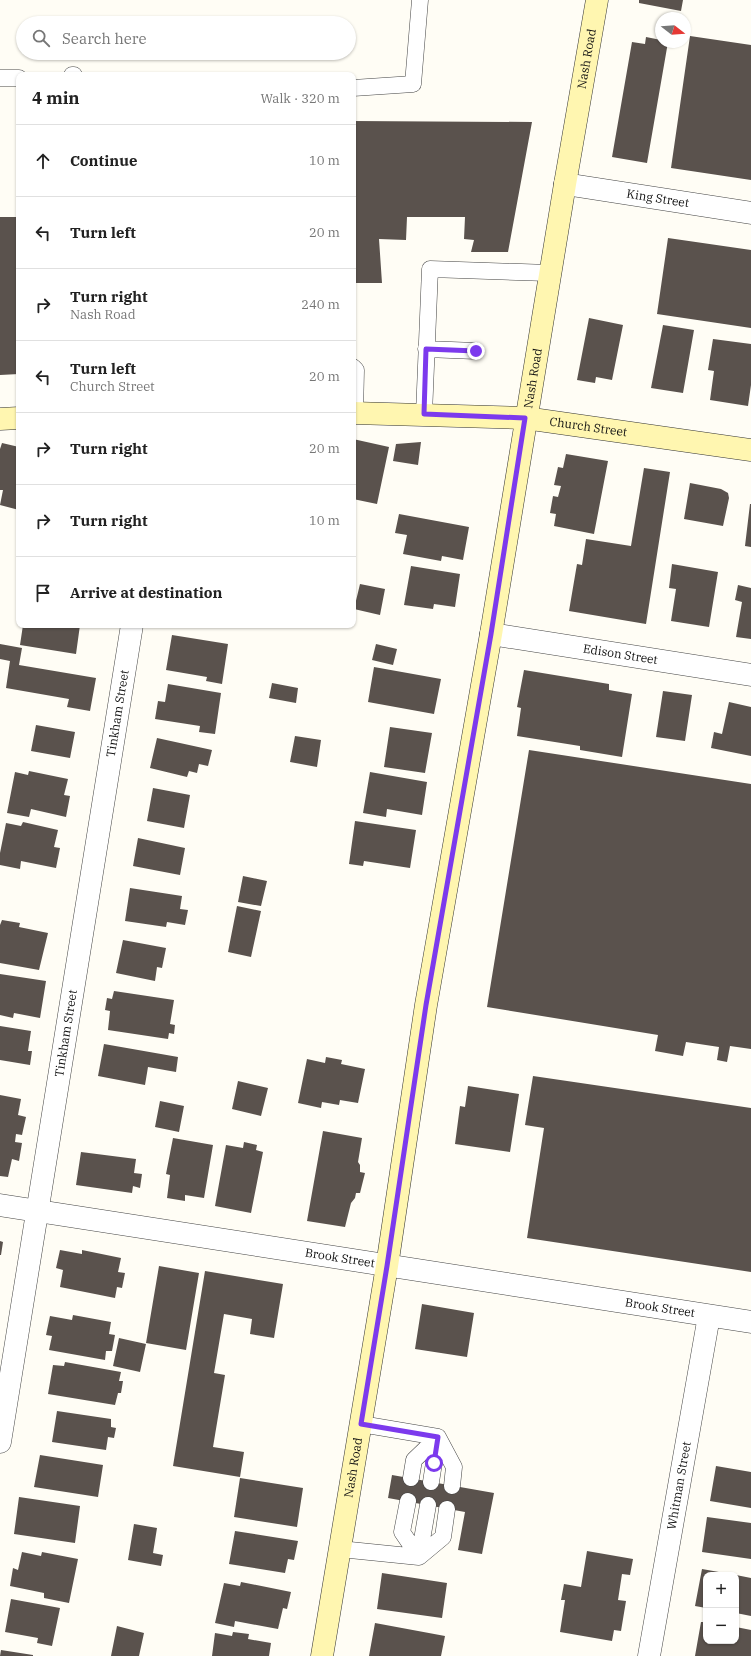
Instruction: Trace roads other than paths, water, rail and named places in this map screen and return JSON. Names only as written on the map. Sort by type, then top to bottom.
[{"type":"main road","name":"Nash Road","points":[[322,1656],[387,1266],[426,1005],[491,634],[549,273],[597,0]]},
{"type":"main road","name":"Church Street","points":[[356,413],[525,418],[751,450]]},
{"type":"main road","points":[[0,419],[16,418]]},
{"type":"street","name":"King Street","points":[[564,184],[751,214]]},
{"type":"street","name":"Tinkham Street","points":[[0,1442],[132,628]]},
{"type":"street","name":"Edison Street","points":[[491,634],[751,675]]},
{"type":"street","name":"Brook Street","points":[[0,1205],[751,1322]]},
{"type":"street","name":"Whitman Street","points":[[649,1656],[709,1316]]},
{"type":"lane","points":[[356,88],[413,84],[420,0]]},
{"type":"lane","points":[[0,78],[16,78]]},
{"type":"lane","points":[[424,414],[430,269],[549,273]]},
{"type":"lane","points":[[426,349],[476,351]]},
{"type":"lane","points":[[361,1424],[438,1437]]},
{"type":"lane","points":[[411,1478],[414,1460],[438,1437]]},
{"type":"lane","points":[[431,1482],[438,1437]]},
{"type":"lane","points":[[438,1437],[454,1467],[452,1486]]},
{"type":"lane","points":[[408,1501],[402,1532],[419,1557]]},
{"type":"lane","points":[[419,1557],[428,1505]]},
{"type":"lane","points":[[340,1549],[419,1557],[443,1537],[448,1508]]}]
